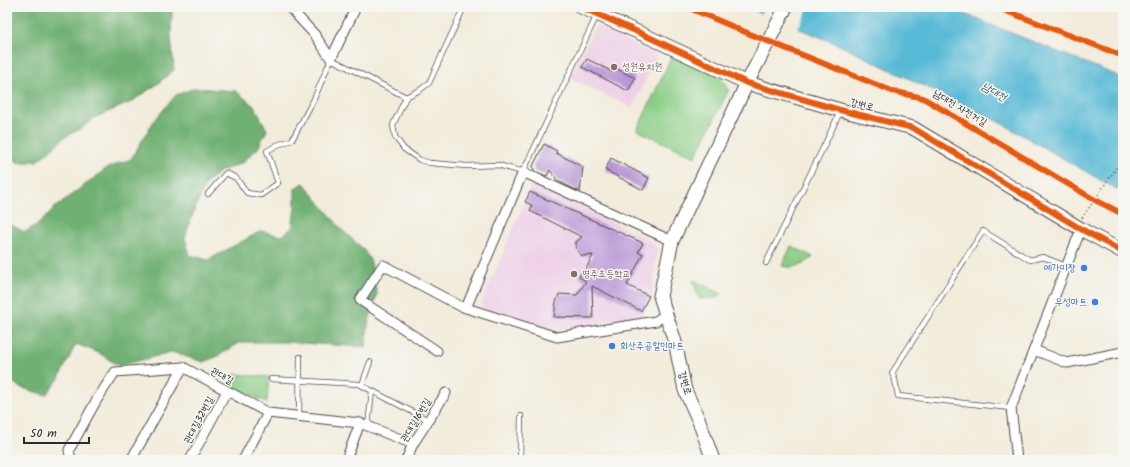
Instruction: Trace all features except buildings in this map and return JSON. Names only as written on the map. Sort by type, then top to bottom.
[{"type":"street","points":[[289,7],[315,35],[331,60]]},
{"type":"street","points":[[331,60],[356,7]]},
{"type":"street","name":"강변로","points":[[580,7],[747,83],[840,110],[913,128],[1078,228],[1123,252]]},
{"type":"street","name":"강변로","points":[[713,460],[686,390],[675,342],[660,296],[672,241],[747,83],[786,7]]},
{"type":"street","points":[[466,308],[523,172],[672,241]]},
{"type":"street","points":[[1018,460],[1010,408],[1066,266],[1078,228]]},
{"type":"street","points":[[436,351],[360,300],[383,265],[466,308],[557,337],[656,321],[666,314]]},
{"type":"street","points":[[1034,350],[1068,363],[1123,352]]},
{"type":"street","points":[[71,460],[69,450],[96,401],[115,372],[183,367]]},
{"type":"street","points":[[131,460],[183,367]]},
{"type":"street","name":"관대길","points":[[183,367],[268,413],[364,424],[413,444]]},
{"type":"street","name":"관대길32번길","points":[[190,460],[227,391]]},
{"type":"street","name":"관대길16번길","points":[[406,460],[413,444],[446,393]]},
{"type":"street","points":[[243,460],[268,413]]},
{"type":"street","points":[[346,460],[364,424]]},
{"type":"lane","points":[[464,7],[429,83],[420,90],[406,97],[393,125],[394,137],[404,149],[420,160],[430,163],[467,166],[498,164],[523,172],[596,15]]},
{"type":"lane","points":[[208,194],[226,173],[236,178],[247,192],[261,195],[278,183],[267,151],[277,145],[292,140],[314,99],[331,60],[406,97]]},
{"type":"lane","points":[[766,263],[823,148],[840,110]]},
{"type":"lane","points":[[1010,408],[898,396],[892,373],[983,231],[1030,260],[1043,257],[1066,266]]},
{"type":"lane","points":[[298,416],[300,357]]},
{"type":"lane","points":[[362,385],[370,362]]},
{"type":"lane","points":[[271,379],[359,384],[428,420]]},
{"type":"lane","points":[[364,424],[372,391]]},
{"type":"lane","points":[[520,460],[521,416]]},
{"type":"path","points":[[1078,228],[1123,158]]},
{"type":"path","points":[[1089,196],[1102,203]]},
{"type":"shaded area","name":"성원유치원","points":[[596,25],[657,56],[632,108],[570,78]]},
{"type":"shaded area","name":"명주초등학교","points":[[533,182],[652,242],[657,248],[652,299],[642,315],[561,329],[544,330],[486,314],[481,305]]},
{"type":"green space","points":[[7,7],[171,7],[171,36],[174,70],[156,85],[131,102],[94,118],[82,128],[65,137],[37,161],[19,163],[7,155]]},
{"type":"green space","points":[[673,54],[718,74],[729,90],[695,157],[637,130]]},
{"type":"green space","points":[[195,88],[236,91],[255,107],[267,130],[258,148],[242,163],[221,171],[206,183],[193,213],[185,238],[190,255],[208,260],[261,231],[282,236],[292,228],[295,208],[295,188],[304,183],[341,229],[364,250],[371,262],[377,294],[368,324],[366,347],[285,342],[241,342],[218,356],[203,362],[172,352],[119,366],[99,353],[76,344],[58,380],[46,395],[19,387],[7,377],[7,223],[25,232],[41,222],[53,209],[107,168],[131,159],[154,121],[176,95]]},
{"type":"green space","points":[[791,246],[813,257],[799,266],[782,266]]},
{"type":"green space","points":[[693,280],[722,294],[717,298],[699,299]]},
{"type":"green space","points":[[235,374],[269,377],[267,402],[234,388]]},
{"type":"water","name":"남대천","points":[[745,7],[947,7],[1123,78],[1123,192],[1003,124],[835,43]]},
{"type":"pier","points":[[764,7],[809,7],[797,30],[760,15]]},
{"type":"cycle path","points":[[581,7],[747,83],[840,110],[913,128],[1081,229],[1123,252]]},
{"type":"cycle path","name":"남대천 자전거길","points":[[687,7],[892,91],[923,98],[1095,200],[1123,214]]},
{"type":"cycle path","points":[[996,7],[1123,56]]},
{"type":"place","name":"성원유치원","points":[[614,67]]},
{"type":"place","name":"예가미장","points":[[1084,268]]},
{"type":"place","name":"명주초등학교","points":[[574,274]]},
{"type":"place","name":"우성마트","points":[[1095,302]]},
{"type":"place","name":"회산주공할인마트","points":[[612,346]]}]
